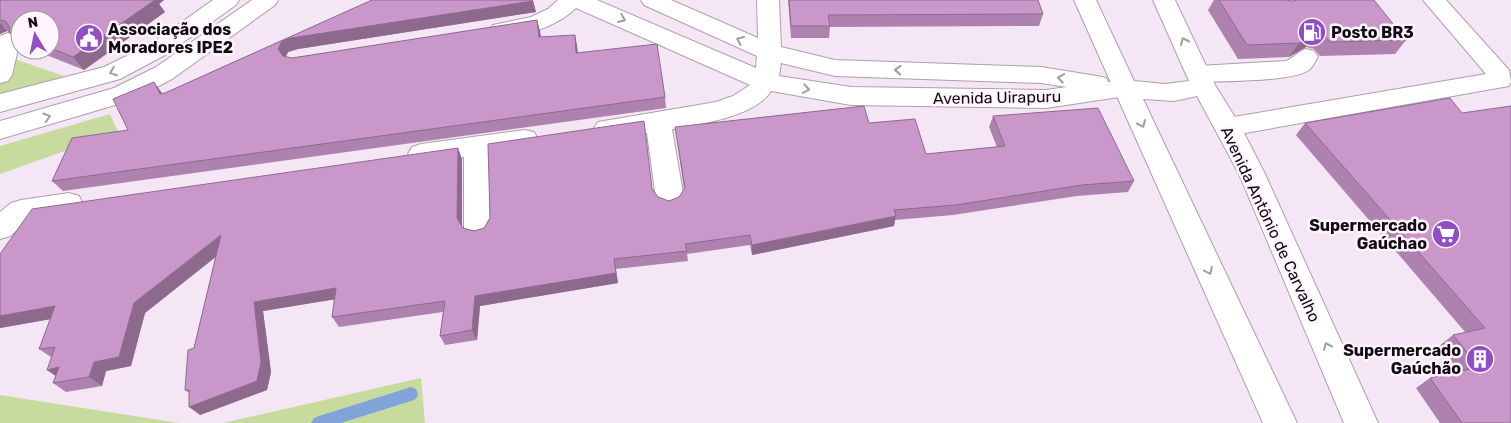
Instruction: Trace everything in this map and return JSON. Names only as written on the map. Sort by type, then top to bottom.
[{"type":"street","points":[[0,103],[112,73],[158,50],[228,0]]},
{"type":"street","points":[[0,130],[123,94],[164,72],[267,0]]},
{"type":"street","points":[[484,32],[514,28],[549,19],[560,13],[571,0]]},
{"type":"street","name":"Avenida Uirapuru","points":[[578,0],[766,82],[861,96],[1046,99],[1126,88]]},
{"type":"street","name":"Avenida Uirapuru","points":[[652,0],[768,52],[835,68],[1040,75],[1126,88]]},
{"type":"street","points":[[582,132],[658,122],[727,110],[751,99],[766,82],[768,0]]},
{"type":"street","points":[[1084,0],[1280,423]]},
{"type":"street","name":"Avenida Antônio de Carvalho","points":[[1164,0],[1201,80],[1228,127],[1256,183],[1361,423]]},
{"type":"street","points":[[1228,127],[1500,80],[1501,76],[1498,72],[1434,0]]},
{"type":"street","points":[[0,74],[8,41]]},
{"type":"street","points":[[1126,88],[1155,93],[1180,93],[1201,80],[1288,69],[1301,64],[1306,57]]},
{"type":"street","points":[[658,122],[670,199]]},
{"type":"street","points":[[399,157],[553,136]]},
{"type":"street","points":[[477,146],[478,228]]},
{"type":"street","points":[[0,228],[20,211],[97,200]]},
{"type":"green space","points":[[0,54],[10,57],[10,60],[18,60],[70,78],[0,94]]},
{"type":"green space","points":[[110,114],[118,132],[0,174],[0,146]]},
{"type":"green space","points":[[421,378],[425,423],[223,423]]},
{"type":"green space","points":[[0,395],[179,423],[0,423]]},
{"type":"building","points":[[0,0],[155,0],[73,57],[60,52],[60,10],[10,10],[10,27],[5,21],[0,20]]},
{"type":"building","points":[[372,0],[533,1],[291,38],[282,41],[278,49],[283,56],[292,58],[537,20],[539,37],[575,35],[576,53],[657,44],[665,97],[52,181],[72,138],[128,130],[113,99],[154,82],[160,94],[165,93]]},
{"type":"building","points":[[789,0],[1038,0],[1043,14],[828,15],[830,26],[791,26]]},
{"type":"building","points":[[1219,0],[1374,0],[1406,40],[1330,42],[1324,35],[1316,33],[1299,43],[1247,45]]},
{"type":"building","name":"Supermercado Gaúchao","points":[[1450,98],[1462,113],[1511,106],[1511,423],[1462,423],[1430,378],[1479,367],[1453,335],[1485,328],[1305,123]]},
{"type":"building","points":[[864,106],[869,123],[915,119],[926,154],[1005,146],[993,116],[1098,108],[1134,181],[1082,185],[956,205],[894,210],[896,216],[752,245],[750,235],[685,244],[687,251],[614,259],[616,273],[475,296],[472,330],[440,336],[445,301],[332,317],[336,288],[254,302],[261,362],[257,381],[189,407],[189,390],[185,390],[188,350],[194,348],[221,235],[134,303],[119,357],[94,362],[89,377],[53,383],[59,367],[47,370],[55,347],[39,349],[55,306],[0,316],[0,254],[32,209],[458,148],[457,218],[463,228],[474,231],[484,228],[490,218],[488,144],[644,121],[652,189],[658,197],[669,201],[679,197],[685,188],[675,127]]},
{"type":"waterway","points":[[319,423],[411,394]]},
{"type":"place","name":"Posto BR3","points":[[1312,32]]},
{"type":"place","name":"Associação dos Moradores IPE2","points":[[89,38]]},
{"type":"place","name":"Supermercado Gaúchao","points":[[1446,234]]},
{"type":"place","name":"Supermercado Gaúchão","points":[[1480,359]]}]
